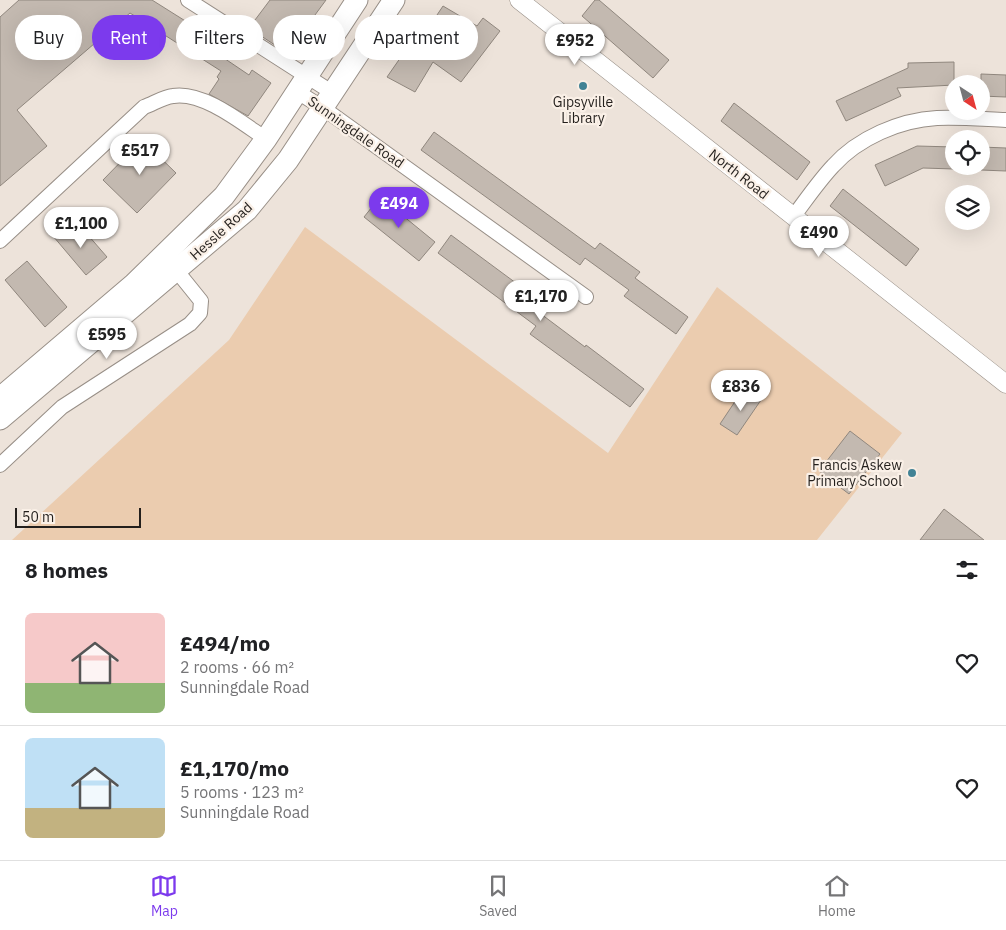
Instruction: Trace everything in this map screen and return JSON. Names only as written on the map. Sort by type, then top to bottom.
[{"type":"main road","name":"Hessle Road","points":[[0,419],[170,262],[224,196],[266,139],[357,0]]},
{"type":"main road","name":"Hessle Road","points":[[0,398],[134,284],[247,210],[288,160],[394,0]]},
{"type":"street","points":[[188,0],[301,83],[328,100]]},
{"type":"street","name":"North Road","points":[[519,0],[1006,384]]},
{"type":"street","name":"Sunningdale Road","points":[[301,83],[328,100],[586,297]]},
{"type":"street","points":[[0,241],[144,107],[173,96],[198,97],[266,139]]},
{"type":"street","points":[[793,217],[840,158],[864,141],[886,130],[910,122],[938,118],[1006,120]]},
{"type":"street","points":[[0,465],[62,407],[190,324],[200,313],[201,301],[170,262]]},
{"type":"shaded area","points":[[305,227],[608,453],[717,287],[902,433],[817,540],[12,540],[229,340]]},
{"type":"building","points":[[19,0],[152,0],[176,15],[176,42],[166,36],[166,15],[133,15],[130,13],[128,15],[92,15],[92,46],[82,54],[82,15],[15,15],[15,60],[75,60],[17,110],[47,146],[0,186],[0,17]]},
{"type":"building","points":[[270,0],[326,0],[315,15],[273,15],[273,44],[263,37],[263,15],[259,15]]},
{"type":"building","points":[[595,0],[599,0],[669,60],[653,78],[582,16]]},
{"type":"building","points":[[443,6],[458,15],[437,15]]},
{"type":"building","points":[[483,18],[500,31],[478,60],[478,25]]},
{"type":"building","points":[[204,60],[227,60],[249,75],[252,70],[271,83],[248,116],[209,94],[219,79],[217,77],[221,71]]},
{"type":"building","points":[[399,60],[478,60],[461,82],[433,62],[415,92],[387,77]]},
{"type":"building","points":[[954,62],[954,75],[945,75],[945,85],[897,88],[901,96],[846,121],[836,101],[908,68],[908,63]]},
{"type":"building","points":[[981,74],[1006,75],[1006,97],[990,96],[990,75]]},
{"type":"building","points":[[734,103],[810,162],[797,180],[721,121]]},
{"type":"building","points":[[434,132],[595,249],[600,243],[640,272],[635,278],[688,317],[676,334],[624,296],[629,290],[585,258],[580,265],[421,150]]},
{"type":"building","points":[[142,140],[176,173],[137,213],[103,180]]},
{"type":"building","points":[[917,146],[945,147],[945,169],[923,168],[885,186],[875,165]]},
{"type":"building","points":[[990,147],[1006,148],[1006,171],[990,170]]},
{"type":"building","points":[[843,189],[919,249],[906,266],[830,206]]},
{"type":"building","points":[[380,197],[435,242],[419,261],[364,217]]},
{"type":"building","points":[[81,227],[107,257],[86,275],[53,236],[62,228],[70,237]]},
{"type":"building","points":[[451,235],[547,306],[541,314],[644,389],[630,407],[530,334],[536,326],[438,253]]},
{"type":"building","points":[[27,261],[67,307],[45,327],[5,280]]},
{"type":"building","points":[[744,388],[761,400],[737,435],[720,424]]},
{"type":"building","points":[[850,431],[880,454],[849,494],[819,471]]},
{"type":"building","points":[[944,509],[984,540],[920,540]]},
{"type":"place","name":"Gipsyville Library","points":[[583,86]]},
{"type":"place","name":"Francis Askew Primary School","points":[[912,473]]}]
